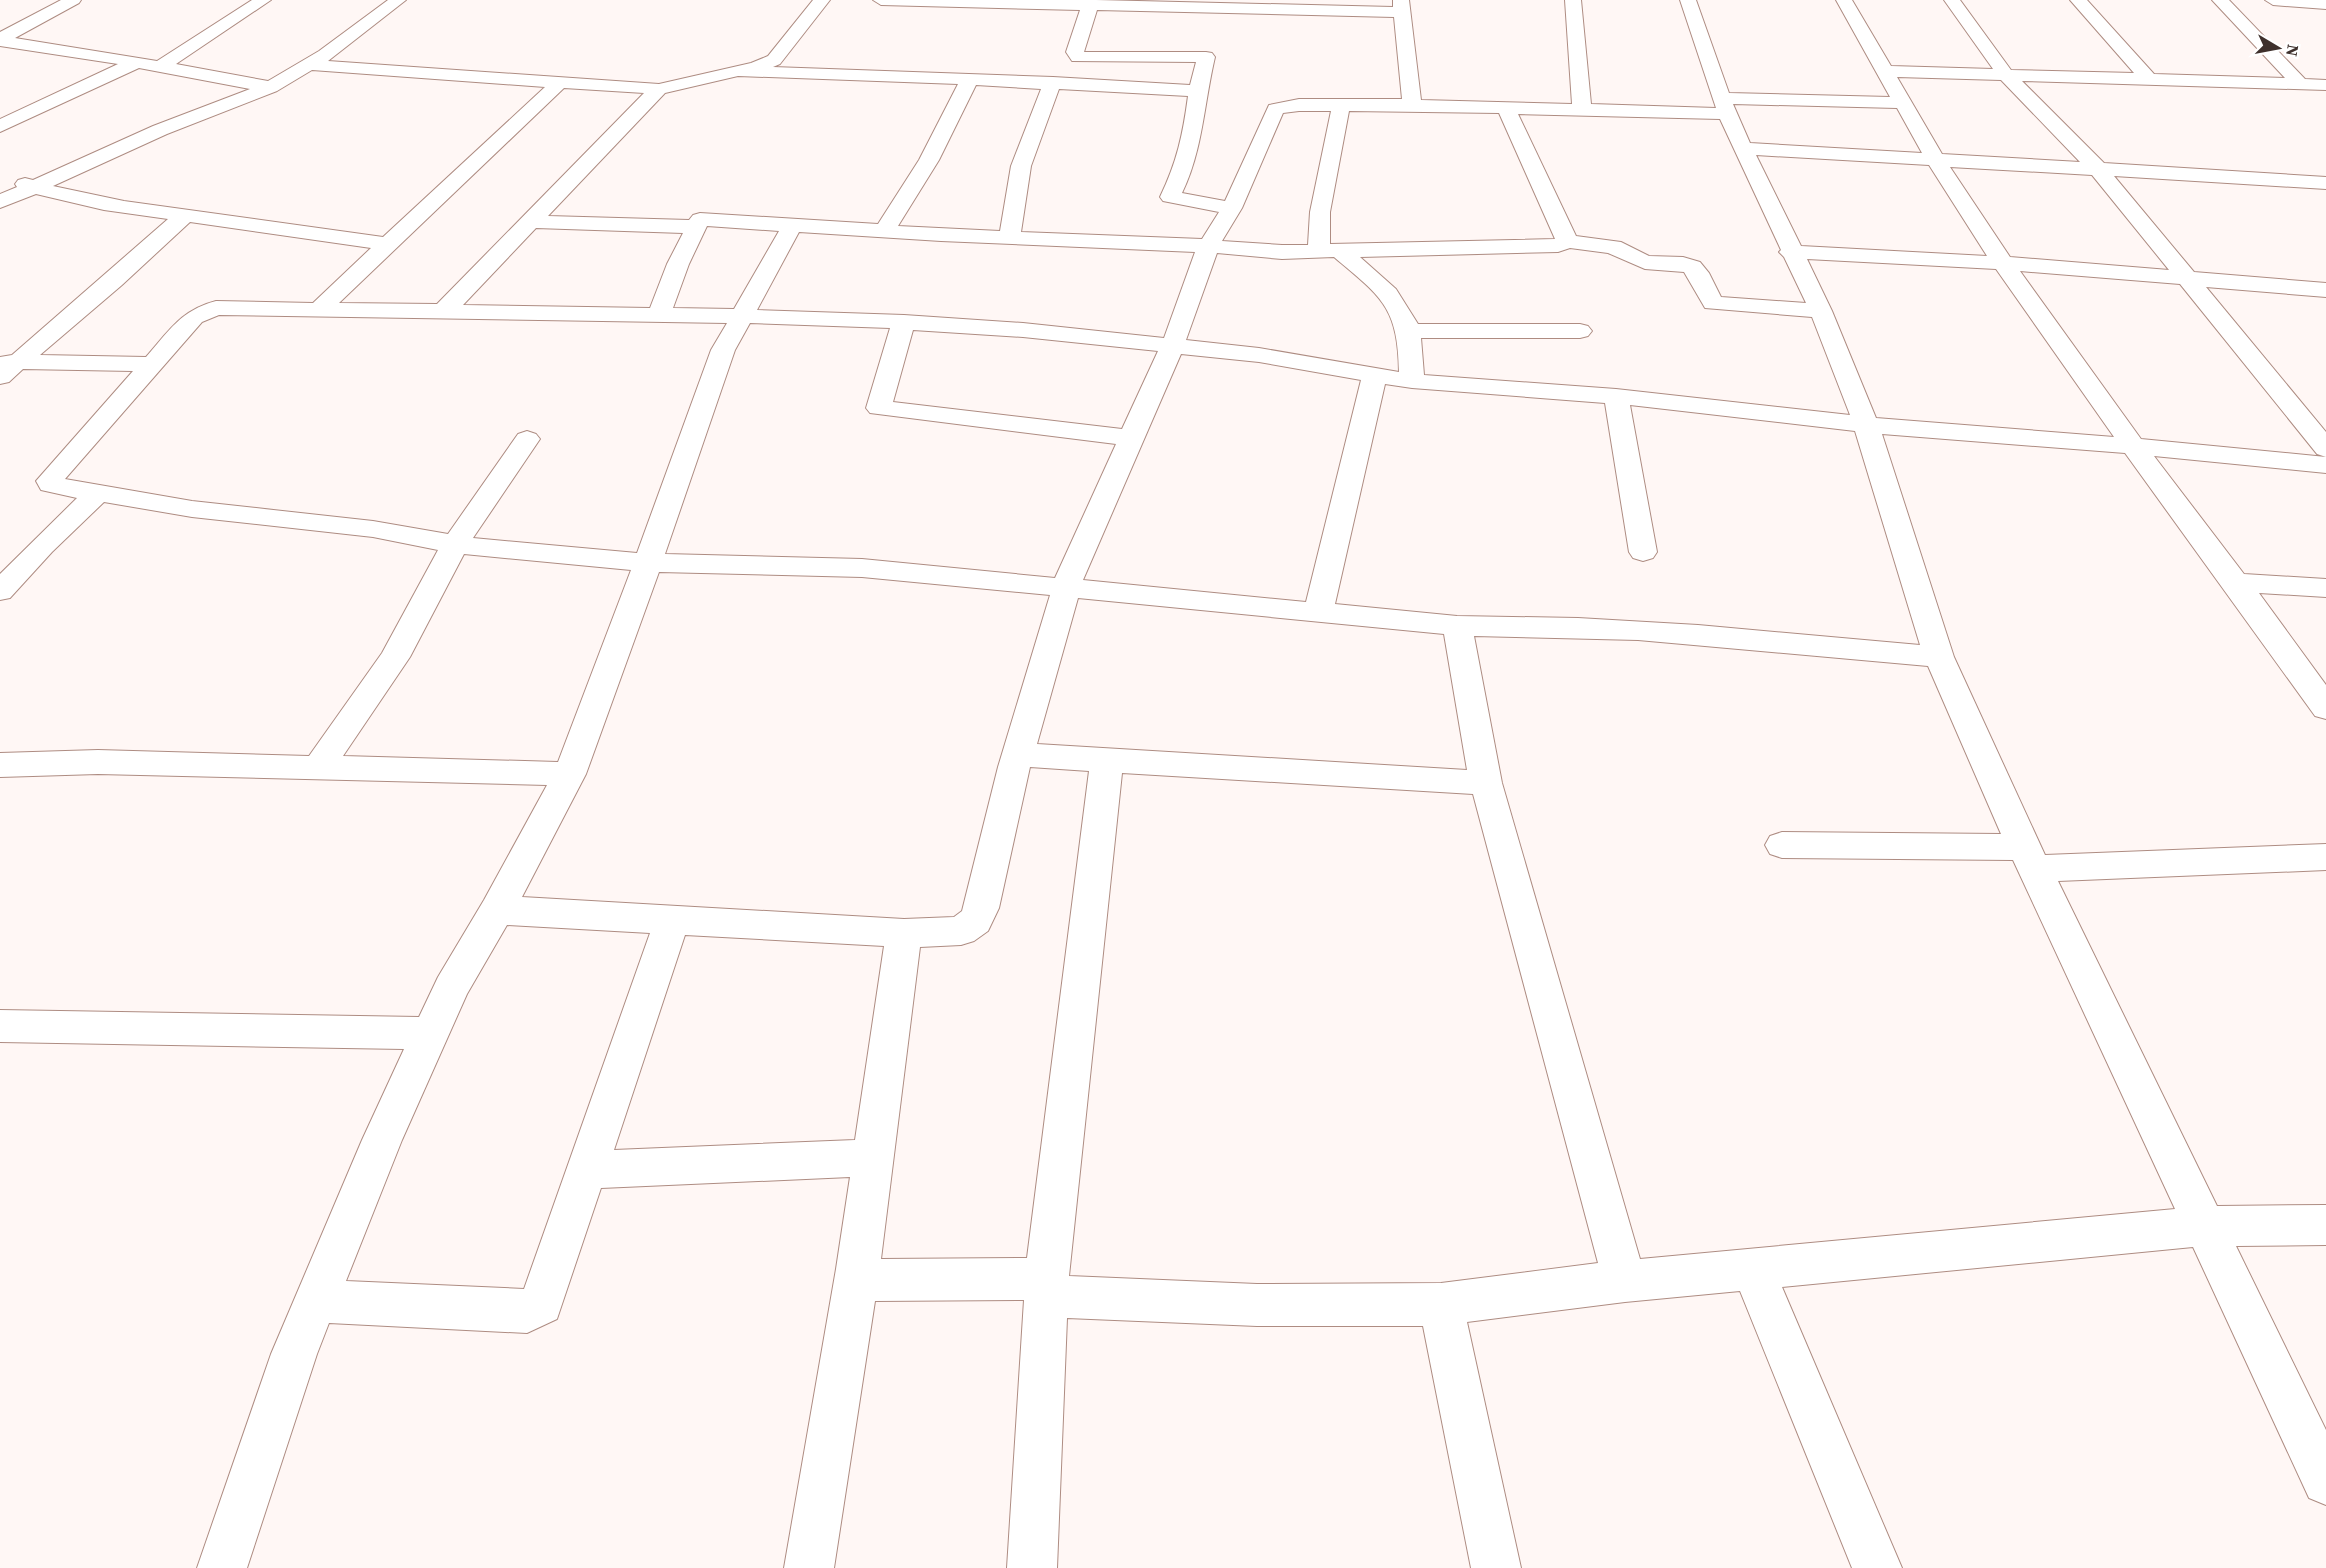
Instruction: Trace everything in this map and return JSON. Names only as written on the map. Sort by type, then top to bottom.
[{"type":"street","points":[[0,40],[73,0]]},
{"type":"street","points":[[160,67],[263,0]]},
{"type":"street","points":[[0,202],[160,130],[271,87],[310,65],[398,0]]},
{"type":"street","points":[[310,65],[659,89],[738,71],[774,60],[822,0]]},
{"type":"street","points":[[881,0],[1090,5],[1402,6],[1412,105]]},
{"type":"street","points":[[1574,0],[1582,110]]},
{"type":"street","points":[[1688,0],[1725,106],[1790,252],[1821,312],[1866,425],[1940,657],[2029,858],[2326,1481]]},
{"type":"street","points":[[1844,0],[1936,161],[2003,263],[2133,446],[2326,708]]},
{"type":"street","points":[[1952,0],[2006,75],[2097,168],[2326,449]]},
{"type":"street","points":[[2078,0],[2149,79]]},
{"type":"street","points":[[2220,0],[2300,84]]},
{"type":"street","points":[[2273,0],[2326,4]]},
{"type":"street","points":[[1090,5],[1075,52],[1077,57],[1206,57],[1198,91],[1191,144],[1183,171],[1170,196],[1232,208]]},
{"type":"street","points":[[0,40],[138,62],[271,87]]},
{"type":"street","points":[[0,126],[138,62]]},
{"type":"street","points":[[738,71],[1053,82],[1198,91]]},
{"type":"street","points":[[1885,71],[2326,85]]},
{"type":"street","points":[[884,231],[929,159],[969,80]]},
{"type":"street","points":[[317,311],[560,82]]},
{"type":"street","points":[[1009,238],[1021,166],[1053,82]]},
{"type":"street","points":[[443,312],[659,89]]},
{"type":"street","points":[[497,910],[904,933],[961,931],[975,921],[981,908],[1018,755],[1066,588],[1170,345],[1184,319],[1208,246],[1232,208],[1276,109],[1299,105],[1412,105],[1582,110],[1904,103]]},
{"type":"street","points":[[1341,105],[1320,212],[1329,251],[1382,286],[1398,306],[1408,331],[1412,381]]},
{"type":"street","points":[[1506,108],[1566,241]]},
{"type":"street","points":[[1743,148],[2326,183]]},
{"type":"street","points":[[0,176],[79,200],[388,244]]},
{"type":"street","points":[[6,367],[114,280],[185,214]]},
{"type":"street","points":[[660,315],[678,264],[700,219],[1009,238],[1208,246],[1282,252],[1558,246],[1566,241],[1613,247],[1645,262],[1683,264],[1692,267],[1698,273],[1713,303],[1821,312]]},
{"type":"street","points":[[531,222],[696,227]]},
{"type":"street","points":[[222,1568],[294,1353],[382,1140],[452,988],[570,774],[649,563],[723,350],[792,226]]},
{"type":"street","points":[[1790,252],[2003,263],[2326,290]]},
{"type":"street","points":[[1940,657],[1712,636],[1530,625],[1457,626],[862,568],[649,563],[455,544],[373,529],[192,509],[56,486],[50,484],[49,481],[194,317],[216,308],[742,316],[904,322],[1023,330],[1259,355],[1412,381],[1616,396],[1866,425],[2133,446],[2326,465]]},
{"type":"street","points":[[904,322],[879,408],[1130,438]]},
{"type":"street","points":[[1408,331],[1463,329],[1580,331]]},
{"type":"street","points":[[6,367],[152,364]]},
{"type":"street","points":[[1318,613],[1375,373]]},
{"type":"street","points":[[1616,396],[1643,552]]},
{"type":"street","points":[[318,768],[395,657],[455,544],[527,439]]},
{"type":"street","points":[[0,591],[42,546],[98,493]]},
{"type":"street","points":[[2236,583],[2326,588]]},
{"type":"street","points":[[1457,626],[1486,783],[1625,1281]]},
{"type":"street","points":[[1018,755],[1486,783]]},
{"type":"street","points":[[1032,1568],[1047,1288],[1107,761]]},
{"type":"street","points":[[0,765],[98,762],[570,774]]},
{"type":"street","points":[[1782,845],[2029,858],[2326,857]]},
{"type":"street","points":[[316,1301],[527,1311],[541,1304],[672,920]]},
{"type":"street","points":[[809,1568],[856,1280],[904,933]]},
{"type":"street","points":[[0,1026],[431,1033]]},
{"type":"street","points":[[587,1170],[872,1158]]},
{"type":"street","points":[[856,1280],[1047,1288],[1257,1305],[1441,1304],[1625,1281],[2205,1226],[2326,1225]]},
{"type":"street","points":[[1753,1269],[1877,1568]]},
{"type":"street","points":[[1441,1304],[1496,1568]]}]
